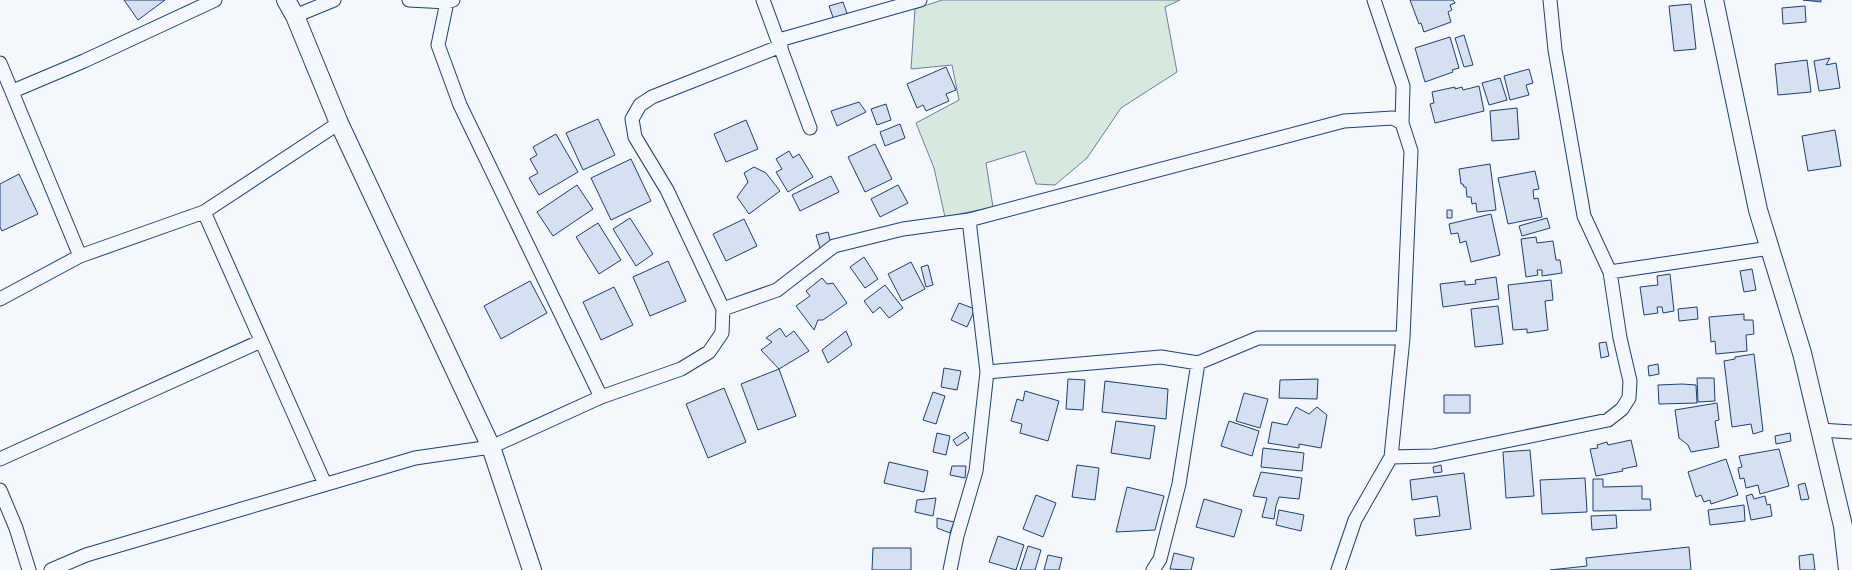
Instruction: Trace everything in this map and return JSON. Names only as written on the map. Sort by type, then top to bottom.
[{"type":"street","points":[[13,90],[84,61],[216,0]]},
{"type":"street","points":[[286,0],[295,16],[339,123],[491,447],[532,570]]},
{"type":"street","points":[[295,16],[334,0]]},
{"type":"street","points":[[409,0],[450,1],[438,45],[460,105],[602,397]]},
{"type":"street","points":[[763,0],[810,128]]},
{"type":"street","points":[[51,570],[86,556],[415,458],[491,447],[602,397],[682,369],[709,352],[722,333],[722,309],[667,190],[635,137],[632,119],[640,105],[652,97],[780,43],[920,0]]},
{"type":"street","points":[[1338,570],[1355,520],[1391,457],[1403,338],[1411,151],[1402,123],[1403,86],[1374,0]]},
{"type":"street","points":[[1391,457],[1433,456],[1600,422],[1608,420],[1622,409],[1629,398],[1630,381],[1620,338],[1610,272],[1584,216],[1563,95],[1550,0]]},
{"type":"street","points":[[1714,0],[1758,210],[1802,353],[1843,526],[1848,570]]},
{"type":"street","points":[[0,63],[13,90],[80,256]]},
{"type":"street","points":[[722,309],[777,290],[834,246],[903,228],[969,220],[1344,121],[1393,118],[1402,123]]},
{"type":"street","points":[[0,299],[80,256],[204,212],[339,123]]},
{"type":"street","points":[[204,212],[325,484]]},
{"type":"street","points":[[950,570],[957,536],[976,471],[987,372],[969,220]]},
{"type":"street","points":[[1610,272],[1770,248]]},
{"type":"street","points":[[987,372],[1161,356],[1198,363],[1258,338],[1403,338]]},
{"type":"street","points":[[0,459],[261,341]]},
{"type":"street","points":[[1153,570],[1160,559],[1179,484],[1198,363]]},
{"type":"street","points":[[1820,430],[1852,432]]},
{"type":"street","points":[[0,490],[16,528],[29,570]]},
{"type":"shaded area","points":[[942,0],[1180,0],[1165,7],[1177,72],[1121,108],[1087,158],[1055,185],[1036,184],[1025,151],[986,163],[993,207],[945,217],[934,168],[916,123],[959,100],[952,65],[911,69],[915,9]]},
{"type":"building","points":[[124,0],[165,0],[138,20]]},
{"type":"building","points":[[1410,0],[1453,0],[1455,3],[1450,5],[1452,10],[1448,12],[1451,22],[1424,32],[1421,23],[1419,24]]},
{"type":"building","points":[[1803,0],[1821,0],[1821,2]]},
{"type":"building","points":[[843,2],[848,16],[834,20],[829,6]]},
{"type":"building","points":[[1691,4],[1696,49],[1674,51],[1669,6]]},
{"type":"building","points":[[1805,6],[1806,22],[1783,24],[1782,8]]},
{"type":"building","points":[[1464,35],[1473,65],[1464,67],[1455,38]]},
{"type":"building","points":[[1450,37],[1459,68],[1452,70],[1453,72],[1425,82],[1415,48]]},
{"type":"building","points":[[1830,58],[1826,65],[1836,63],[1840,88],[1819,91],[1814,61]]},
{"type":"building","points":[[1807,60],[1811,92],[1778,95],[1775,64]]},
{"type":"building","points":[[946,67],[956,90],[946,94],[949,101],[926,111],[923,105],[917,108],[907,84]]},
{"type":"building","points":[[1529,69],[1533,83],[1526,85],[1529,95],[1510,100],[1504,76]]},
{"type":"building","points":[[1500,78],[1507,100],[1489,105],[1482,83]]},
{"type":"building","points":[[1479,86],[1484,111],[1435,123],[1430,104],[1434,103],[1432,92],[1455,87],[1455,89],[1462,87],[1463,90]]},
{"type":"building","points":[[859,102],[866,112],[837,126],[831,111]]},
{"type":"building","points":[[886,104],[891,120],[877,125],[871,109]]},
{"type":"building","points":[[1517,108],[1519,139],[1492,141],[1490,111]]},
{"type":"building","points":[[598,119],[615,155],[583,170],[566,133]]},
{"type":"building","points":[[746,120],[758,149],[726,162],[714,134]]},
{"type":"building","points":[[900,124],[905,138],[885,146],[880,132]]},
{"type":"building","points":[[1835,130],[1841,166],[1808,171],[1802,136]]},
{"type":"building","points":[[556,134],[578,172],[539,195],[529,178],[538,173],[530,159],[537,155],[533,147]]},
{"type":"building","points":[[875,144],[892,179],[865,192],[848,157]]},
{"type":"building","points":[[789,151],[793,158],[799,154],[813,177],[788,192],[776,172],[782,169],[776,159]]},
{"type":"building","points":[[631,159],[651,201],[611,220],[591,178]]},
{"type":"building","points":[[1490,164],[1496,210],[1477,212],[1476,203],[1472,204],[1471,197],[1467,197],[1466,187],[1461,184],[1459,169]]},
{"type":"building","points":[[754,167],[766,173],[780,191],[749,214],[737,197],[748,182],[744,173]]},
{"type":"building","points":[[1535,171],[1539,189],[1533,190],[1534,199],[1538,198],[1542,217],[1508,224],[1498,178]]},
{"type":"building","points":[[19,174],[38,214],[2,231],[0,227],[0,184]]},
{"type":"building","points":[[831,176],[839,192],[800,211],[792,195]]},
{"type":"building","points":[[577,185],[593,209],[553,236],[537,212]]},
{"type":"building","points":[[898,185],[908,203],[880,217],[871,199]]},
{"type":"building","points":[[1447,210],[1452,210],[1452,218],[1447,218]]},
{"type":"building","points":[[1491,214],[1500,255],[1471,262],[1466,241],[1460,243],[1458,233],[1451,234],[1449,224]]},
{"type":"building","points":[[630,218],[653,254],[636,266],[613,229]]},
{"type":"building","points":[[1547,218],[1550,228],[1522,236],[1519,226]]},
{"type":"building","points":[[744,219],[757,246],[726,261],[713,234]]},
{"type":"building","points":[[598,223],[621,260],[599,274],[576,237]]},
{"type":"building","points":[[828,232],[831,244],[820,248],[816,235]]},
{"type":"building","points":[[1536,237],[1537,243],[1553,241],[1556,260],[1560,260],[1562,273],[1542,276],[1542,270],[1537,270],[1538,275],[1526,277],[1521,239]]},
{"type":"building","points":[[864,257],[878,279],[865,288],[850,267]]},
{"type":"building","points":[[668,261],[686,301],[650,316],[633,277]]},
{"type":"building","points":[[911,262],[925,289],[902,301],[888,274]]},
{"type":"building","points":[[928,265],[933,285],[926,287],[921,267]]},
{"type":"building","points":[[1752,269],[1756,290],[1744,292],[1740,271]]},
{"type":"building","points":[[1670,274],[1674,311],[1663,313],[1662,307],[1657,307],[1658,313],[1644,315],[1640,287],[1658,285],[1657,276]]},
{"type":"building","points":[[1496,277],[1499,299],[1443,307],[1440,284],[1465,281],[1465,285],[1476,284],[1475,280]]},
{"type":"building","points":[[822,278],[827,284],[833,283],[847,303],[823,320],[818,320],[814,330],[796,306],[810,296],[806,291]]},
{"type":"building","points":[[1551,280],[1553,300],[1545,301],[1548,330],[1527,333],[1527,329],[1513,330],[1508,285]]},
{"type":"building","points":[[530,281],[547,313],[501,339],[484,306]]},
{"type":"building","points":[[885,285],[903,308],[889,318],[880,307],[873,313],[864,301]]},
{"type":"building","points":[[614,287],[633,325],[601,340],[583,302]]},
{"type":"building","points":[[959,303],[975,309],[967,327],[951,320]]},
{"type":"building","points":[[1498,306],[1503,344],[1475,347],[1471,309]]},
{"type":"building","points":[[1697,307],[1698,319],[1679,321],[1678,309]]},
{"type":"building","points":[[1744,314],[1744,320],[1753,320],[1754,334],[1746,335],[1747,351],[1716,354],[1715,341],[1711,342],[1709,317]]},
{"type":"building","points":[[780,328],[786,337],[794,331],[809,351],[779,369],[761,350],[772,342],[766,338]]},
{"type":"building","points":[[846,331],[852,345],[828,363],[822,350]]},
{"type":"building","points":[[1606,342],[1609,356],[1601,358],[1599,343]]},
{"type":"building","points":[[1754,354],[1763,431],[1753,434],[1751,424],[1732,427],[1724,361],[1735,359],[1735,357]]},
{"type":"building","points":[[1658,364],[1659,374],[1649,376],[1648,366]]},
{"type":"building","points":[[944,368],[961,371],[957,390],[941,387]]},
{"type":"building","points":[[779,369],[796,416],[758,430],[741,384]]},
{"type":"building","points":[[1697,378],[1714,378],[1715,401],[1698,402]]},
{"type":"building","points":[[1068,379],[1085,380],[1083,410],[1066,409]]},
{"type":"building","points":[[1318,379],[1317,399],[1279,398],[1280,380]]},
{"type":"building","points":[[1105,381],[1168,389],[1166,419],[1102,412]]},
{"type":"building","points":[[1658,385],[1696,385],[1697,403],[1659,404]]},
{"type":"building","points":[[724,388],[746,442],[708,458],[686,404]]},
{"type":"building","points":[[1025,391],[1059,401],[1048,441],[1020,433],[1022,424],[1011,421],[1017,399],[1023,401]]},
{"type":"building","points":[[933,392],[945,396],[936,424],[923,420]]},
{"type":"building","points":[[1244,393],[1268,399],[1260,428],[1236,421]]},
{"type":"building","points":[[1444,395],[1470,395],[1470,413],[1444,413]]},
{"type":"building","points":[[1717,403],[1719,420],[1715,421],[1719,447],[1691,452],[1688,445],[1679,438],[1675,410]]},
{"type":"building","points":[[1296,407],[1309,414],[1317,407],[1327,415],[1321,448],[1299,444],[1299,448],[1268,443],[1272,422],[1287,425]]},
{"type":"building","points":[[1116,421],[1155,426],[1150,459],[1111,453]]},
{"type":"building","points":[[1229,421],[1259,431],[1252,456],[1221,446]]},
{"type":"building","points":[[965,432],[969,438],[957,446],[953,440]]},
{"type":"building","points":[[937,433],[950,436],[946,455],[933,452]]},
{"type":"building","points":[[1790,433],[1791,441],[1776,444],[1775,436]]},
{"type":"building","points":[[1631,440],[1637,466],[1622,469],[1623,471],[1596,476],[1590,449],[1598,448],[1597,445],[1607,442],[1608,445]]},
{"type":"building","points":[[1263,448],[1304,453],[1302,471],[1261,467]]},
{"type":"building","points":[[1779,449],[1789,486],[1760,494],[1758,485],[1746,488],[1744,478],[1740,479],[1738,468],[1742,467],[1739,456]]},
{"type":"building","points":[[1530,450],[1534,496],[1506,498],[1503,452]]},
{"type":"building","points":[[1726,459],[1738,495],[1711,504],[1710,500],[1704,502],[1701,495],[1696,497],[1688,472]]},
{"type":"building","points":[[889,462],[928,471],[924,492],[884,483]]},
{"type":"building","points":[[1077,465],[1099,468],[1095,500],[1072,497]]},
{"type":"building","points":[[1441,465],[1442,472],[1434,473],[1433,467]]},
{"type":"building","points":[[952,466],[966,466],[965,478],[950,475]]},
{"type":"building","points":[[1261,472],[1302,478],[1299,499],[1279,497],[1274,519],[1262,517],[1267,498],[1253,496]]},
{"type":"building","points":[[1464,473],[1471,529],[1416,536],[1414,519],[1440,516],[1437,496],[1412,500],[1410,480]]},
{"type":"building","points":[[1585,478],[1587,512],[1542,514],[1540,480]]},
{"type":"building","points":[[1593,479],[1603,479],[1603,487],[1642,486],[1642,499],[1650,499],[1651,510],[1593,511]]},
{"type":"building","points":[[1805,483],[1809,499],[1801,500],[1798,485]]},
{"type":"building","points":[[1127,487],[1164,496],[1155,530],[1116,532]]},
{"type":"building","points":[[1752,494],[1754,499],[1765,496],[1767,505],[1770,504],[1772,516],[1751,520],[1746,496]]},
{"type":"building","points":[[1036,495],[1056,503],[1043,537],[1023,529]]},
{"type":"building","points":[[936,498],[933,516],[915,512],[917,500]]},
{"type":"building","points":[[1204,499],[1242,510],[1234,537],[1196,527]]},
{"type":"building","points":[[1744,505],[1745,521],[1710,525],[1708,510]]},
{"type":"building","points":[[1279,510],[1304,515],[1301,531],[1276,525]]},
{"type":"building","points":[[1616,515],[1617,528],[1592,530],[1591,516]]},
{"type":"building","points":[[937,518],[954,522],[950,533],[937,528]]},
{"type":"building","points":[[998,536],[1024,545],[1016,570],[989,562]]},
{"type":"building","points":[[1028,546],[1041,550],[1035,570],[1020,570]]},
{"type":"building","points":[[1689,547],[1691,570],[1550,570],[1587,566],[1586,558]]},
{"type":"building","points":[[873,548],[911,548],[911,570],[872,570]]},
{"type":"building","points":[[1174,553],[1194,558],[1191,570],[1170,569]]},
{"type":"building","points":[[1813,554],[1815,570],[1800,570],[1799,556]]},
{"type":"building","points":[[1048,555],[1062,558],[1059,570],[1044,570]]}]
